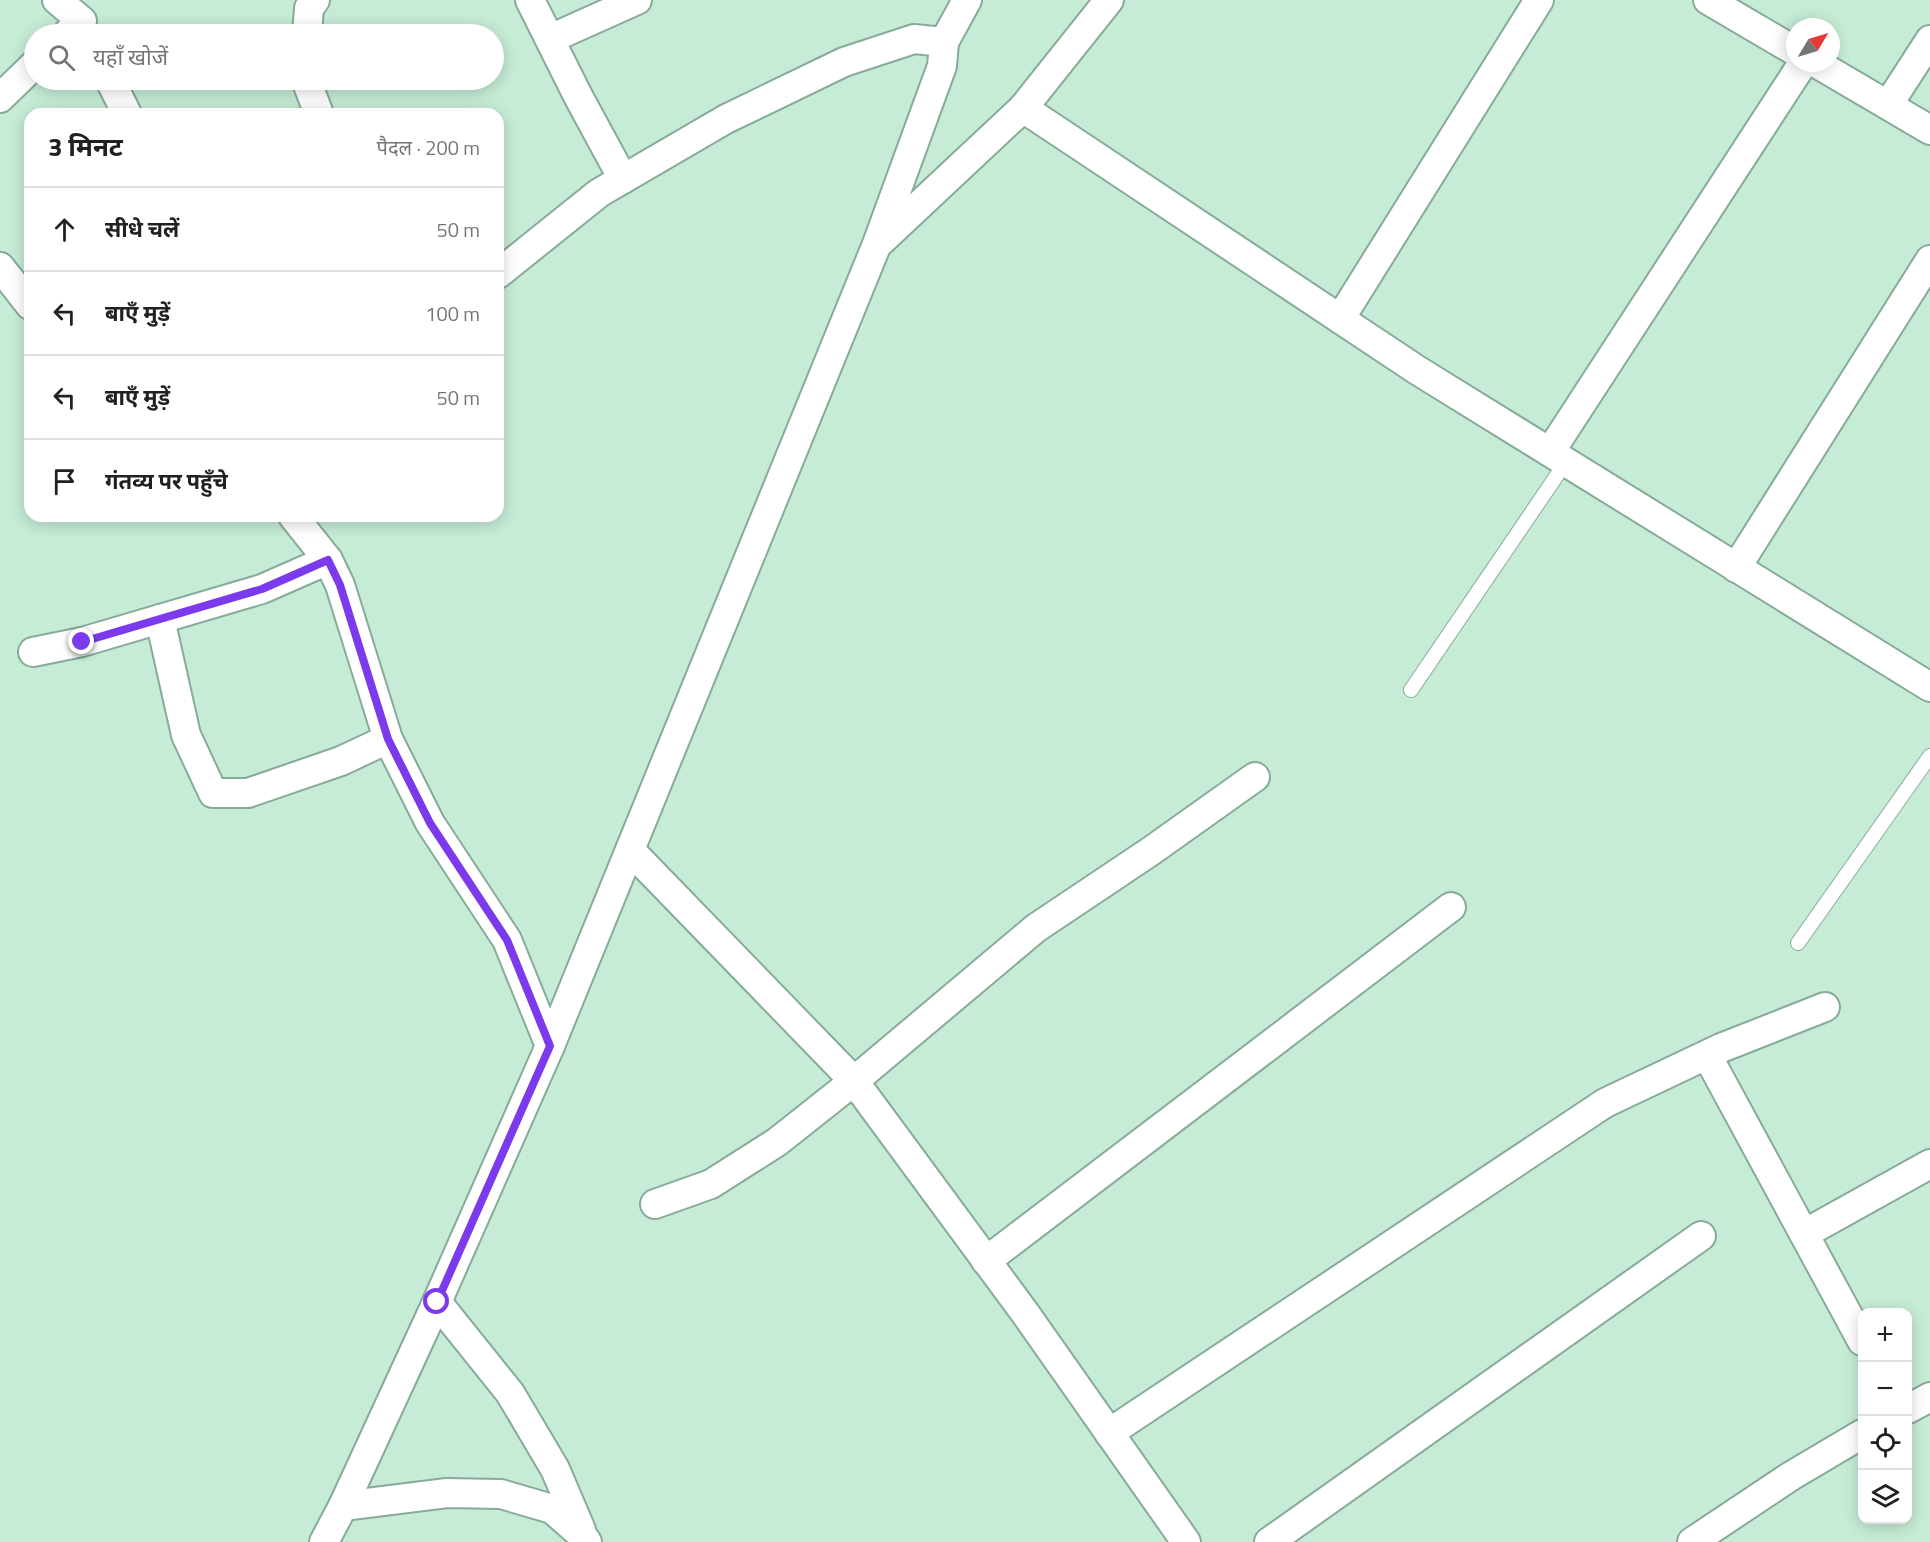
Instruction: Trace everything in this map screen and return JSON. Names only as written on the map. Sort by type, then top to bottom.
[{"type":"street","points":[[57,0],[82,22]]},
{"type":"street","points":[[308,24],[309,8],[315,0]]},
{"type":"street","points":[[530,0],[623,179]]},
{"type":"street","points":[[550,39],[637,0]]},
{"type":"street","points":[[324,1542],[343,1506],[437,1302],[550,1046],[877,244],[942,66],[944,42],[967,0]]},
{"type":"street","points":[[877,244],[1023,108],[1109,0]]},
{"type":"street","points":[[1340,319],[1539,0]]},
{"type":"street","points":[[1708,0],[1786,46]]},
{"type":"street","points":[[504,269],[599,193],[726,119],[844,62],[914,39],[944,42]]},
{"type":"street","points":[[1888,105],[1930,40]]},
{"type":"street","points":[[1558,457],[1797,72]]},
{"type":"street","points":[[1831,72],[1930,130]]},
{"type":"street","points":[[0,98],[24,75]]},
{"type":"street","points":[[115,90],[124,108]]},
{"type":"street","points":[[310,90],[317,108]]},
{"type":"street","points":[[1023,108],[1417,370],[1929,685]]},
{"type":"street","points":[[1736,568],[1930,260]]},
{"type":"street","points":[[0,267],[24,297]]},
{"type":"street","points":[[298,522],[328,560],[340,585],[388,739],[430,823],[507,940],[550,1046]]},
{"type":"street","points":[[33,652],[82,642],[262,589],[328,560]]},
{"type":"street","points":[[160,619],[186,735],[213,793],[248,793],[341,761],[388,739]]},
{"type":"street","points":[[655,1204],[711,1184],[777,1142],[854,1081],[1036,928],[1151,851],[1255,777]]},
{"type":"street","points":[[630,850],[854,1081],[986,1261],[1186,1542]]},
{"type":"street","points":[[986,1261],[1451,907]]},
{"type":"street","points":[[1108,1432],[1605,1103],[1707,1055],[1825,1007]]},
{"type":"street","points":[[1707,1055],[1858,1332]]},
{"type":"street","points":[[1804,1234],[1930,1164]]},
{"type":"street","points":[[1269,1542],[1701,1236]]},
{"type":"street","points":[[437,1302],[510,1393],[555,1469],[585,1539]]},
{"type":"street","points":[[1912,1407],[1930,1396]]},
{"type":"street","points":[[1702,1539],[1791,1476],[1858,1437]]},
{"type":"street","points":[[343,1506],[447,1493],[501,1494],[552,1509],[585,1539]]},
{"type":"lane","points":[[1411,690],[1558,457]]},
{"type":"lane","points":[[1798,943],[1930,756]]},
{"type":"route","points":[[82,642],[262,589],[328,560],[340,585],[388,739],[430,823],[507,940],[550,1046],[437,1302]]}]
